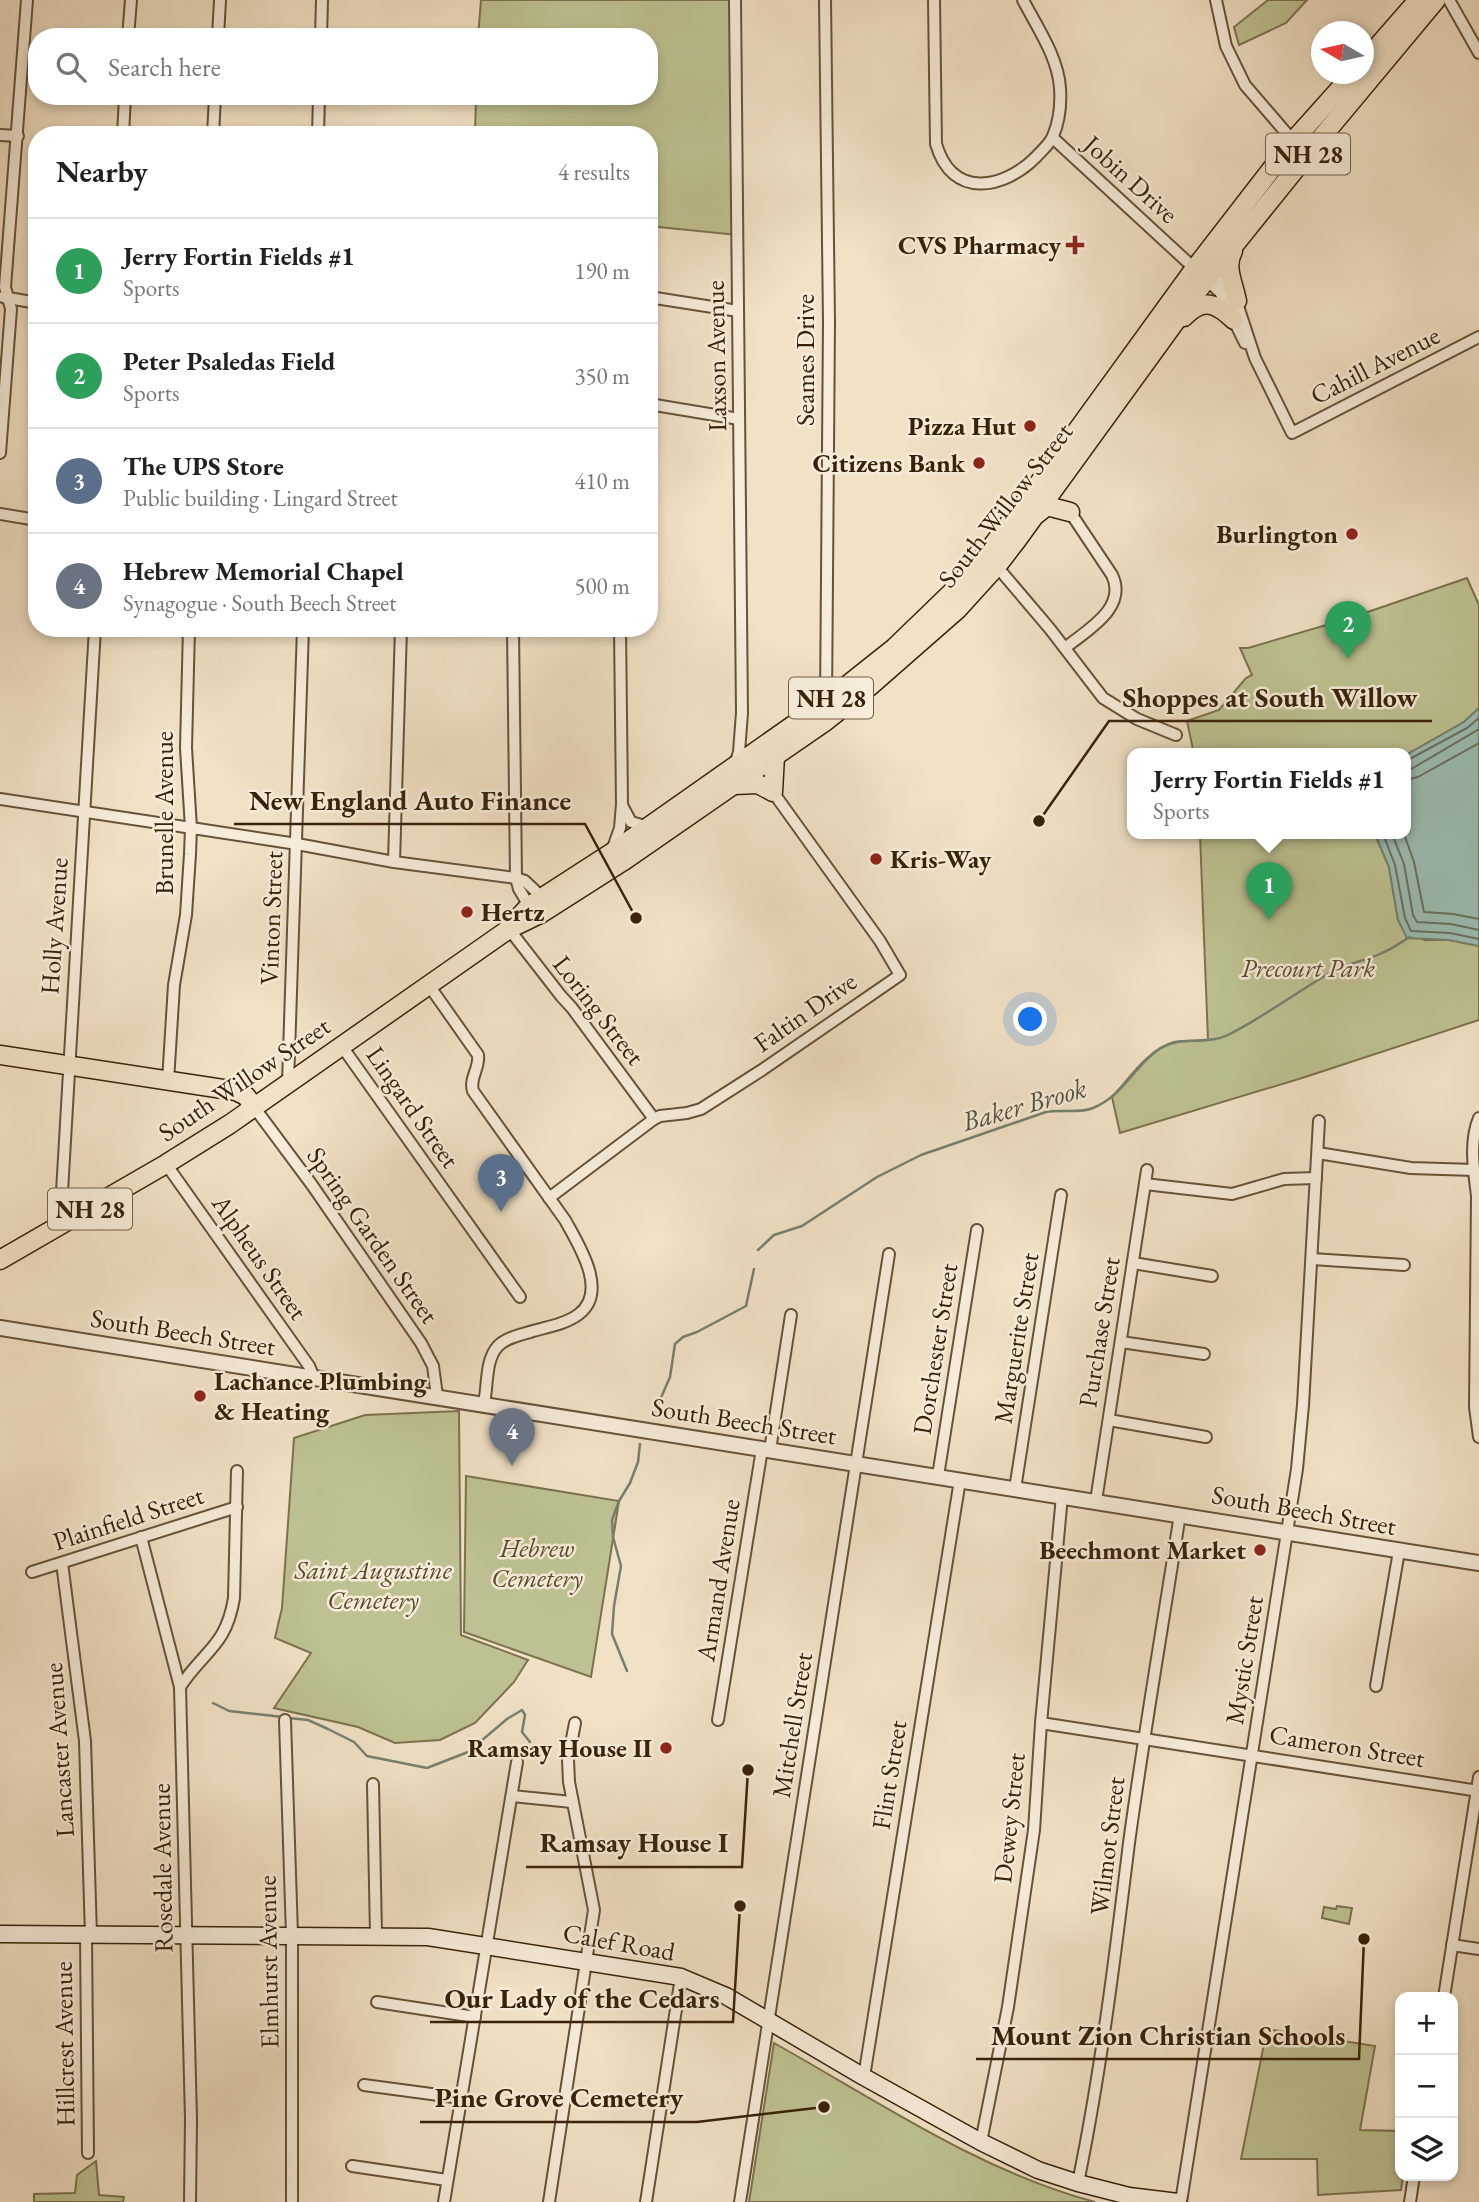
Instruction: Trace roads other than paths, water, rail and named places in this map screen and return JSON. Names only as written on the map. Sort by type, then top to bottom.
[{"type":"main road","points":[[1374,50],[1418,0]]},
{"type":"main road","name":"South Willow Street","points":[[753,762],[775,756],[826,721],[958,609],[1204,274],[1241,237],[1436,0]]},
{"type":"main road","name":"South Willow Street","points":[[540,906],[622,862],[753,762],[894,648],[954,590],[992,560],[1034,517],[1054,490],[1160,342],[1294,140],[1344,84]]},
{"type":"main road","points":[[1237,301],[1228,262],[1241,237]]},
{"type":"main road","points":[[1160,342],[1187,313],[1200,306],[1216,306],[1234,320]]},
{"type":"main road","points":[[1054,490],[1070,512]]},
{"type":"main road","points":[[1034,517],[1047,506],[1070,512]]},
{"type":"main road","points":[[734,776],[773,792],[775,756]]},
{"type":"main road","name":"South Willow Street","points":[[0,1260],[166,1164],[254,1107],[509,929],[611,853],[734,776]]},
{"type":"main road","points":[[0,1055],[236,1091],[246,1096],[254,1107]]},
{"type":"main road","name":"Calef Road","points":[[0,1934],[428,1937],[485,1944],[681,1978],[713,1989],[864,2077],[981,2142],[1038,2170],[1129,2196],[1179,2202]]},
{"type":"street","points":[[0,453],[11,309],[3,297],[27,0]]},
{"type":"street","points":[[129,28],[131,0]]},
{"type":"street","points":[[218,28],[220,0]]},
{"type":"street","points":[[321,28],[322,0]]},
{"type":"street","name":"Laxson Avenue","points":[[734,776],[739,752],[741,713],[735,0]]},
{"type":"street","name":"Seames Drive","points":[[825,0],[829,322],[826,721]]},
{"type":"street","points":[[934,0],[935,133],[939,154],[951,170],[976,184],[1003,181],[1023,169],[1053,138]]},
{"type":"street","name":"Jobin Drive","points":[[1023,0],[1051,54],[1059,78],[1060,100],[1053,138],[1204,274]]},
{"type":"street","points":[[1216,0],[1226,46],[1245,85],[1306,156]]},
{"type":"street","points":[[1449,0],[1479,53]]},
{"type":"street","points":[[123,126],[125,105]]},
{"type":"street","points":[[213,126],[215,105]]},
{"type":"street","points":[[318,126],[319,105]]},
{"type":"street","points":[[0,135],[18,136]]},
{"type":"street","points":[[1204,274],[1226,284],[1237,301],[1255,358]]},
{"type":"street","points":[[1204,274],[1226,300],[1255,358]]},
{"type":"street","points":[[3,297],[28,301]]},
{"type":"street","points":[[658,298],[738,311]]},
{"type":"street","name":"Cahill Avenue","points":[[1255,358],[1292,433],[1479,337]]},
{"type":"street","points":[[658,406],[739,419]]},
{"type":"street","points":[[1065,648],[1107,612],[1117,594],[1117,584],[1112,575],[1070,512]]},
{"type":"street","points":[[0,514],[28,519]]},
{"type":"street","points":[[992,560],[1065,648],[1098,693],[1111,705],[1176,735]]},
{"type":"street","name":"Holly Avenue","points":[[60,1227],[94,637]]},
{"type":"street","name":"Brunelle Avenue","points":[[168,1080],[174,985],[186,915],[191,828],[186,748],[189,637]]},
{"type":"street","name":"Vinton Street","points":[[288,1083],[303,637]]},
{"type":"street","points":[[394,862],[401,637]]},
{"type":"street","points":[[513,637],[516,878]]},
{"type":"street","points":[[611,853],[619,835],[622,804],[620,637]]},
{"type":"street","name":"Laxson Avenue","points":[[741,713],[753,762]]},
{"type":"street","name":"Faltin Drive","points":[[549,1198],[654,1119],[701,1109],[900,975],[880,941],[773,792]]},
{"type":"street","points":[[0,799],[297,844],[394,862],[516,878],[524,881],[540,906]]},
{"type":"street","points":[[622,804],[631,821],[649,827]]},
{"type":"street","name":"Loring Street","points":[[509,929],[572,1008],[654,1119]]},
{"type":"street","points":[[428,985],[478,1055],[479,1063],[471,1082],[473,1091],[565,1220],[577,1241],[587,1266],[591,1294],[583,1310],[573,1318],[509,1338],[499,1345],[492,1357],[484,1404]]},
{"type":"street","name":"Lingard Street","points":[[341,1045],[520,1297]]},
{"type":"street","name":"Spring Garden Street","points":[[254,1107],[312,1185],[421,1343],[433,1366],[437,1396]]},
{"type":"street","points":[[1479,1118],[1475,1132],[1474,1170],[1477,1196],[1475,1407],[1479,1437]]},
{"type":"street","name":"Mystic Street","points":[[1179,2202],[1252,1754],[1301,1430],[1320,1121]]},
{"type":"street","points":[[1318,1153],[1411,1168],[1474,1170]]},
{"type":"street","name":"Alpheus Street","points":[[166,1164],[309,1366],[314,1378]]},
{"type":"street","name":"Purchase Street","points":[[1096,1501],[1147,1170]]},
{"type":"street","points":[[1145,1184],[1232,1194],[1273,1182],[1316,1178]]},
{"type":"street","name":"Marguerite Street","points":[[1016,1489],[1061,1195]]},
{"type":"street","name":"Dorchester Street","points":[[938,1476],[977,1230]]},
{"type":"street","name":"Mitchell Street","points":[[740,2202],[889,1254]]},
{"type":"street","points":[[1312,1259],[1404,1265]]},
{"type":"street","points":[[1133,1263],[1212,1276]]},
{"type":"street","name":"Armand Avenue","points":[[719,1720],[791,1314]]},
{"type":"street","name":"South Beech Street","points":[[0,1328],[1479,1563]]},
{"type":"street","points":[[1121,1342],[1204,1354]]},
{"type":"street","points":[[1109,1420],[1206,1437]]},
{"type":"street","points":[[180,1687],[222,1636],[231,1617],[234,1598],[237,1471]]},
{"type":"street","name":"Flint Street","points":[[864,2077],[960,1480]]},
{"type":"street","name":"Dewey Street","points":[[981,2142],[1009,2007],[1034,1830],[1062,1496]]},
{"type":"street","name":"Plainfield Street","points":[[32,1572],[237,1507]]},
{"type":"street","name":"Wilmot Street","points":[[1078,2183],[1114,1968],[1144,1739],[1180,1514]]},
{"type":"street","name":"Rosedale Avenue","points":[[141,1537],[180,1687],[191,2119],[190,2202]]},
{"type":"street","points":[[1377,1686],[1399,1551]]},
{"type":"street","name":"Lancaster Avenue","points":[[62,1563],[85,1741],[89,1934]]},
{"type":"street","name":"Elmhurst Avenue","points":[[285,1720],[292,1935],[292,2202]]},
{"type":"street","points":[[549,2202],[587,1961],[593,1899],[572,1802],[568,1760],[575,1723]]},
{"type":"street","name":"Cameron Street","points":[[1041,1723],[1478,1791]]},
{"type":"street","points":[[444,2202],[517,1762]]},
{"type":"street","points":[[1445,1992],[1479,1777]]},
{"type":"street","points":[[373,1784],[376,1935]]},
{"type":"street","points":[[512,1796],[572,1802]]},
{"type":"street","name":"Hillcrest Avenue","points":[[88,2153],[89,1934]]},
{"type":"street","points":[[1452,1945],[1479,1949]]},
{"type":"street","points":[[646,2202],[681,1978]]},
{"type":"street","points":[[377,2002],[475,2017]]},
{"type":"street","points":[[364,2085],[461,2098]]},
{"type":"street","points":[[352,2166],[447,2180]]},
{"type":"street","points":[[1410,2202],[1414,2181]]},
{"type":"water","points":[[1479,708],[1479,946],[1449,940],[1407,938],[1398,920],[1389,867],[1377,839],[1411,839],[1411,752],[1464,722]]},
{"type":"waterway","name":"Baker Brook","points":[[758,1250],[774,1235],[802,1226],[877,1177],[921,1155],[1046,1112],[1082,1111],[1104,1103],[1146,1060],[1165,1046],[1180,1041],[1212,1040],[1228,1035],[1334,970],[1389,950],[1410,937]]},
{"type":"waterway","name":"Baker Brook","points":[[653,1416],[670,1377],[675,1344],[683,1337],[746,1306],[754,1269]]},
{"type":"waterway","name":"Baker Brook","points":[[627,1671],[612,1634],[621,1566],[613,1537],[612,1520],[638,1462],[640,1444]]},
{"type":"waterway","name":"Baker Brook","points":[[213,1703],[229,1711],[283,1717]]},
{"type":"waterway","name":"Baker Brook","points":[[289,1718],[308,1720],[328,1729],[354,1742],[367,1756],[427,1768],[468,1752],[507,1719],[522,1710],[525,1715],[522,1732],[530,1742]]},
{"type":"place","name":"CVS Pharmacy","points":[[1075,245]]},
{"type":"place","name":"Pizza Hut","points":[[1030,426]]},
{"type":"place","name":"Citizens Bank","points":[[979,463]]},
{"type":"place","name":"Burlington","points":[[1352,534]]},
{"type":"place","name":"Peter Psaledas Field","points":[[1348,659]]},
{"type":"place","name":"Shoppes at South Willow","points":[[1039,821]]},
{"type":"place","name":"Kris-Way","points":[[876,859]]},
{"type":"place","name":"Hertz","points":[[467,912]]},
{"type":"place","name":"New England Auto Finance","points":[[636,918]]},
{"type":"place","name":"Jerry Fortin Fields #1","points":[[1269,920]]},
{"type":"place","name":"The UPS Store","points":[[501,1212]]},
{"type":"place","name":"Lachance Plumbing & Heating","points":[[200,1396]]},
{"type":"place","name":"Hebrew Memorial Chapel","points":[[512,1466]]},
{"type":"place","name":"Beechmont Market","points":[[1260,1550]]},
{"type":"place","name":"Ramsay House II","points":[[666,1748]]},
{"type":"place","name":"Ramsay House I","points":[[748,1770]]},
{"type":"place","name":"Our Lady of the Cedars","points":[[740,1906]]},
{"type":"place","name":"Mount Zion Christian Schools","points":[[1364,1939]]},
{"type":"place","name":"Pine Grove Cemetery","points":[[824,2107]]},
{"type":"park label","name":"Precourt Park","points":[[1308,968]]},
{"type":"park label","name":"Hebrew Cemetery","points":[[537,1563]]},
{"type":"park label","name":"Saint Augustine Cemetery","points":[[373,1585]]}]
